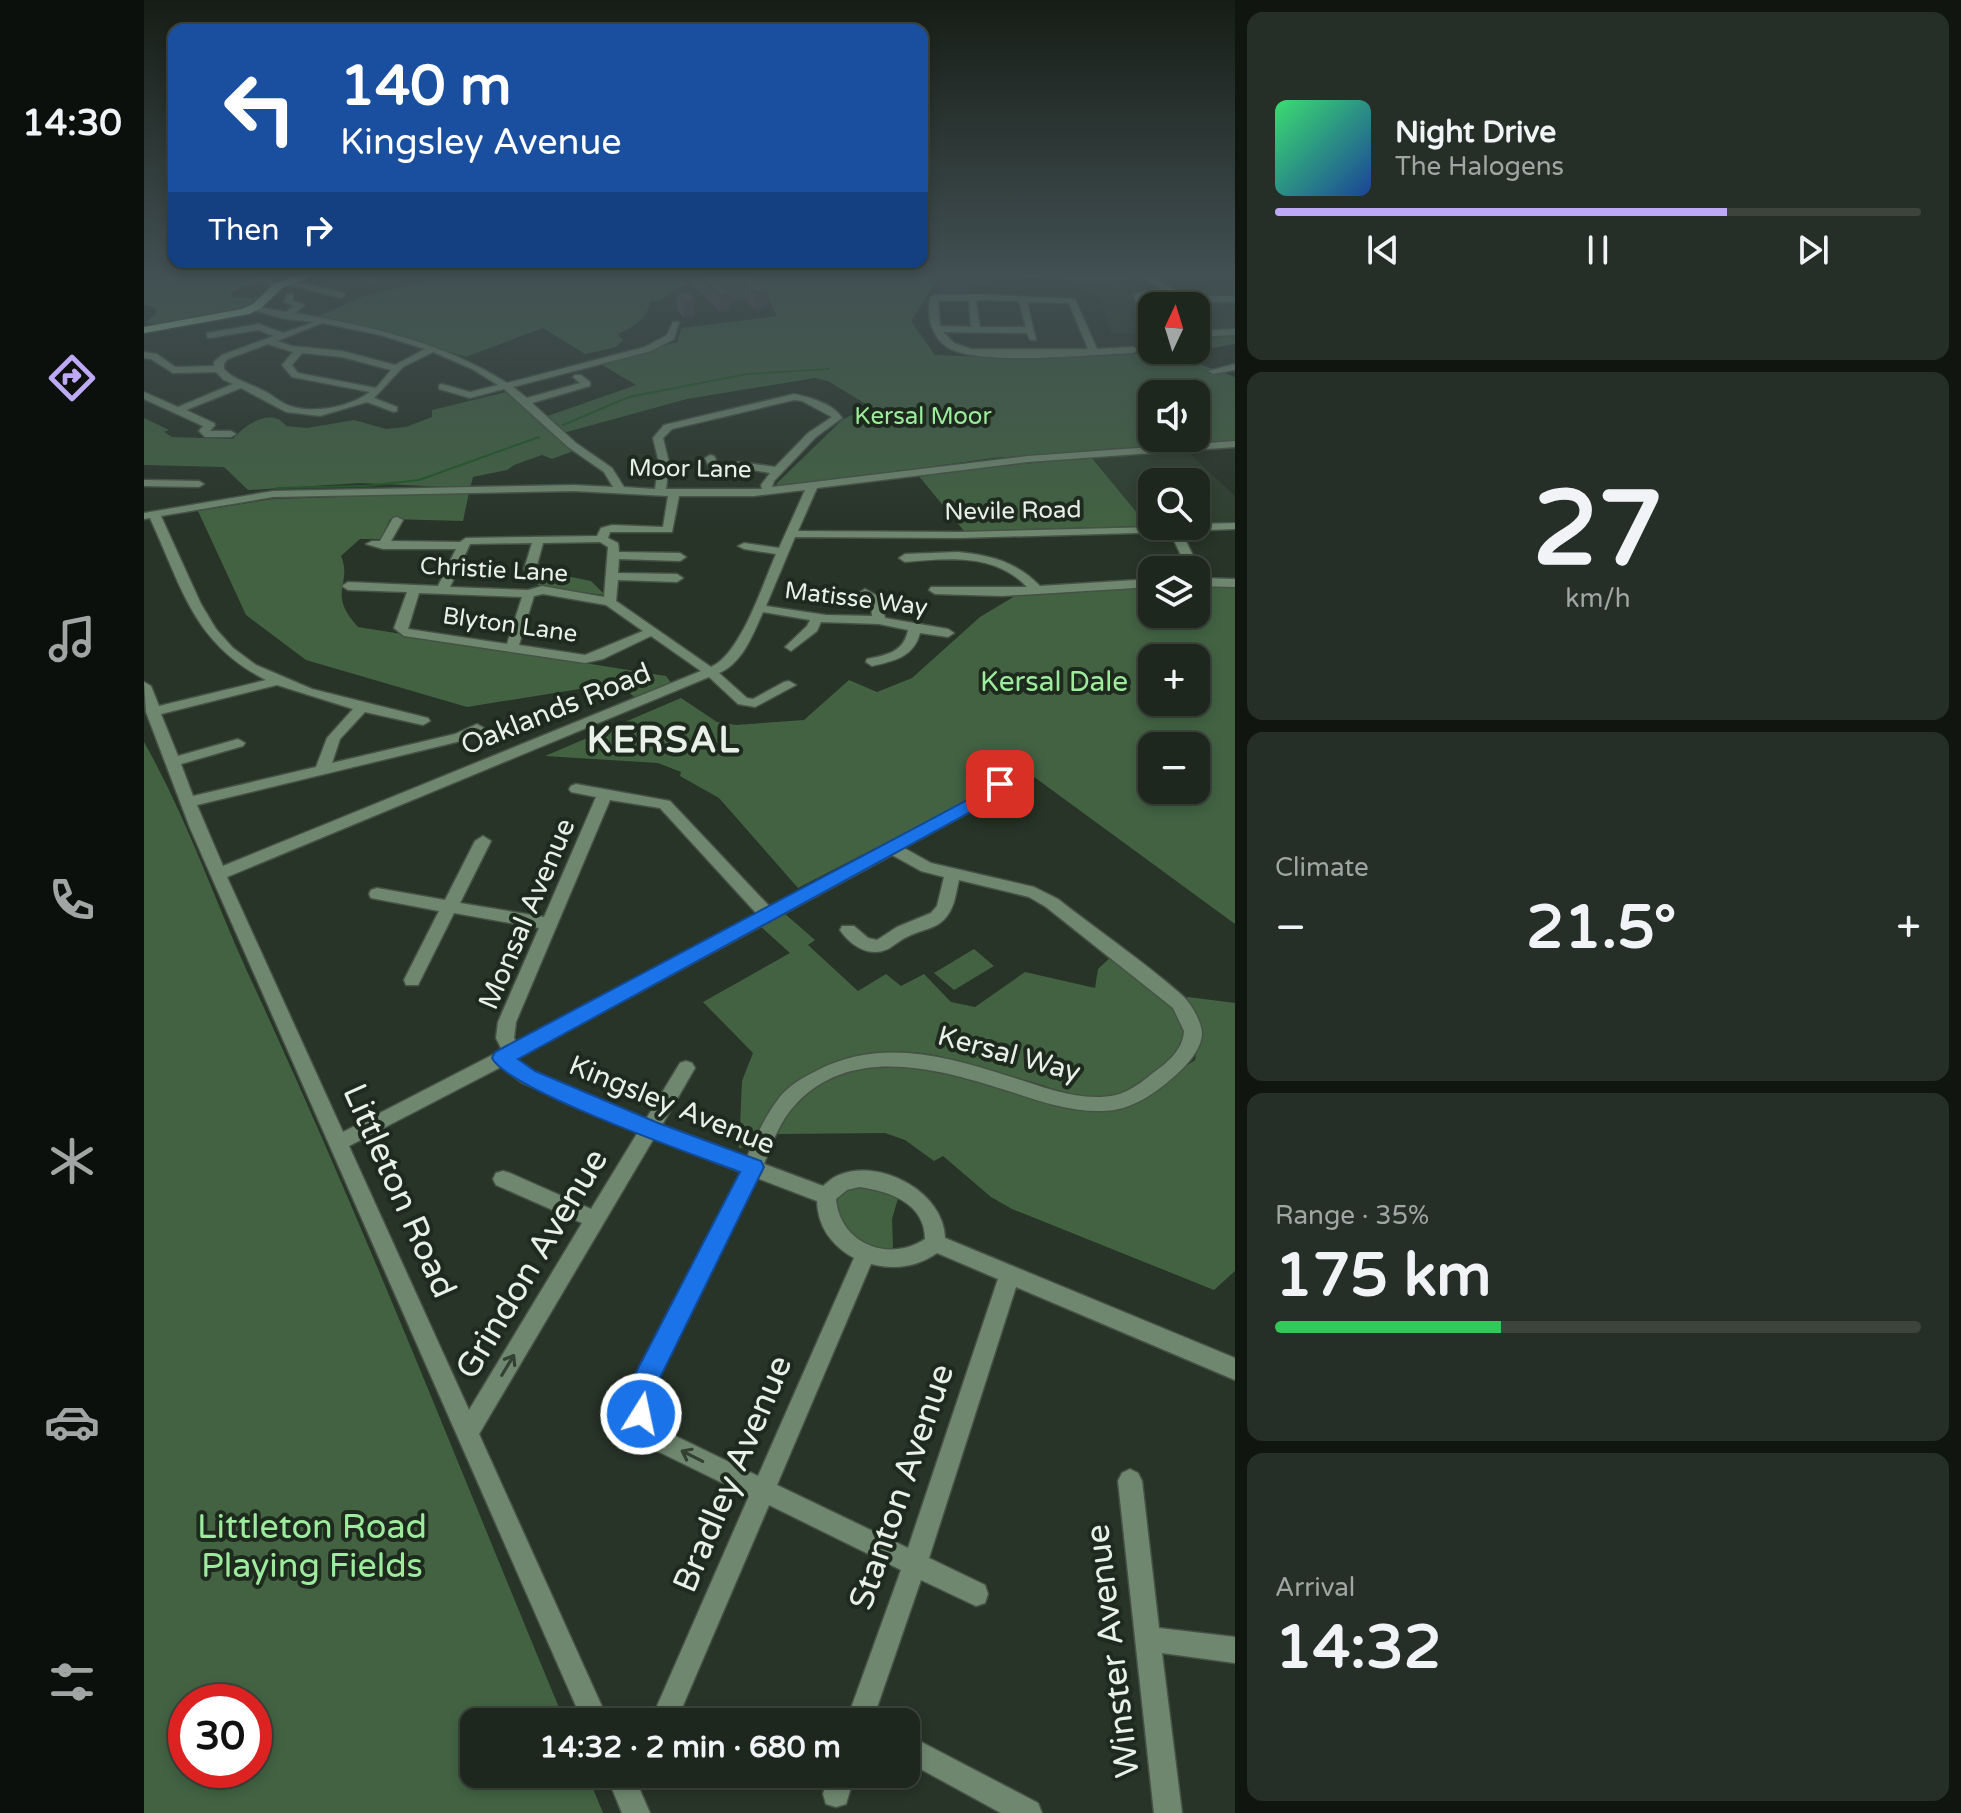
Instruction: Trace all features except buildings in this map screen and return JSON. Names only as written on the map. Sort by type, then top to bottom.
[{"type":"street","points":[[155,357],[173,370],[219,369],[227,378],[262,393],[286,409],[303,414],[328,412],[367,399],[378,391],[396,368],[418,357]]},
{"type":"street","points":[[219,369],[221,359],[227,357]]},
{"type":"street","points":[[294,357],[287,365],[295,375],[378,391]]},
{"type":"street","points":[[352,357],[396,368]]},
{"type":"street","points":[[450,357],[479,369],[506,386],[557,434],[615,477],[619,489]]},
{"type":"street","points":[[442,387],[465,395],[618,357]]},
{"type":"street","points":[[1213,371],[1235,367]]},
{"type":"street","points":[[524,402],[592,385],[578,377]]},
{"type":"street","points":[[178,410],[242,384]]},
{"type":"street","points":[[144,395],[210,425],[205,434],[231,434]]},
{"type":"street","points":[[660,492],[664,463],[658,438],[668,427],[794,397],[835,414],[837,418],[812,435],[777,471],[766,485],[769,492]]},
{"type":"street","points":[[367,399],[394,409]]},
{"type":"street","name":"Moor Lane","points":[[149,515],[273,494],[619,489],[674,493],[769,492],[1028,459],[1235,444]]},
{"type":"street","points":[[710,458],[714,467],[741,465],[777,471]]},
{"type":"street","points":[[144,483],[199,484]]},
{"type":"street","name":"Oaklands Road","points":[[219,874],[712,673],[737,653],[812,487]]},
{"type":"street","points":[[602,539],[605,530],[612,528],[662,530],[674,493]]},
{"type":"street","points":[[149,515],[210,630],[241,660],[277,681],[423,721]]},
{"type":"street","points":[[397,520],[377,545],[462,546]]},
{"type":"street","name":"Nevile Road","points":[[1210,527],[1235,526]]},
{"type":"street","name":"Nevile Road","points":[[793,534],[959,535],[1138,529]]},
{"type":"street","points":[[529,569],[539,538]]},
{"type":"street","points":[[443,589],[464,542],[472,539],[602,539],[613,543],[610,602]]},
{"type":"street","points":[[744,546],[784,552]]},
{"type":"street","points":[[614,555],[680,557]]},
{"type":"street","points":[[910,559],[979,556],[1021,573],[1035,588]]},
{"type":"street","points":[[612,576],[677,578]]},
{"type":"street","points":[[1210,579],[1235,583]]},
{"type":"street","points":[[942,592],[1002,592],[1138,584]]},
{"type":"street","name":"Christie Lane","points":[[348,586],[529,594],[542,590],[610,602],[712,673],[743,701],[755,703],[784,691]]},
{"type":"street","name":"Blyton Lane","points":[[415,588],[400,628],[404,632],[585,659],[652,631]]},
{"type":"street","points":[[865,593],[877,601],[879,620]]},
{"type":"street","points":[[512,648],[529,594]]},
{"type":"street","name":"Matisse Way","points":[[758,608],[817,617],[879,620],[948,633]]},
{"type":"street","points":[[791,647],[794,641],[813,628],[817,617]]},
{"type":"street","points":[[872,662],[908,650],[914,641],[915,629]]},
{"type":"street","points":[[148,702],[277,681]]},
{"type":"street","name":"Littleton Road","points":[[148,702],[219,874],[590,1708]]},
{"type":"street","points":[[322,770],[334,738],[364,705]]},
{"type":"street","points":[[188,802],[460,737],[477,728]]},
{"type":"street","points":[[173,762],[238,743]]},
{"type":"street","points":[[338,1143],[981,800],[986,792],[1019,772]]},
{"type":"street","points":[[576,789],[665,804],[767,914]]},
{"type":"street","name":"Monsal Avenue","points":[[507,1055],[507,1022],[605,794]]},
{"type":"street","points":[[412,980],[483,841]]},
{"type":"street","name":"Kersal Way","points":[[891,848],[926,867],[1034,893],[1128,961],[1179,1003],[1194,1037],[1184,1056],[1167,1073],[1122,1101],[1104,1104],[1072,1102],[923,1060],[886,1056],[828,1072],[804,1087],[784,1106],[640,1390],[638,1402],[644,1426],[653,1437],[976,1594]]},
{"type":"street","points":[[848,930],[869,950],[902,932],[935,921],[944,908],[953,873]]},
{"type":"street","points":[[377,894],[550,924]]},
{"type":"street","name":"Kingsley Avenue","points":[[507,1055],[527,1077],[651,1129],[826,1196]]},
{"type":"street","name":"Grindon Avenue","points":[[468,1432],[686,1068]]},
{"type":"street","points":[[503,1179],[596,1220]]},
{"type":"street","points":[[850,1180],[889,1184],[911,1196],[931,1214],[936,1228],[935,1243],[921,1254],[904,1260],[866,1253],[846,1242],[832,1227],[826,1211],[826,1196],[835,1185],[850,1180]]},
{"type":"street","points":[[935,1243],[1235,1369]]},
{"type":"street","name":"Bradley Avenue","points":[[669,1708],[866,1253]]},
{"type":"street","name":"Stanton Avenue","points":[[865,1708],[1010,1274]]},
{"type":"street","name":"Winster Avenue","points":[[1130,1481],[1168,1813]]},
{"type":"street","points":[[1149,1639],[1235,1650]]},
{"type":"street","points":[[920,1755],[1014,1810]]},
{"type":"street","points":[[625,1788],[636,1813]]},
{"type":"shaded area","points":[[1188,452],[1205,468],[1138,468],[1138,514],[1091,457]]},
{"type":"shaded area","points":[[1210,473],[1235,496],[1235,521],[1210,524]]},
{"type":"green space","name":"Kersal Moor","points":[[623,357],[1138,357],[1138,364],[1199,364],[1235,377],[1235,441],[1210,443],[1210,380],[1138,380],[1138,448],[993,458],[784,487],[776,484],[842,420],[869,406],[828,381],[815,378],[687,399],[563,433],[545,417],[636,385],[599,363]]},
{"type":"green space","points":[[506,392],[573,451],[552,459],[542,455],[507,470],[473,477],[470,488],[360,483],[248,490],[224,467],[144,465],[144,418],[169,430],[164,432],[172,437],[233,439],[251,423],[266,418],[280,420],[286,426],[307,428],[354,420],[386,429],[406,427],[432,417],[432,410]]},
{"type":"green space","points":[[1091,457],[1138,514],[1138,526],[964,531],[918,475]]},
{"type":"green space","points":[[469,493],[463,521],[390,519],[381,539],[360,539],[341,556],[344,566],[342,597],[358,627],[666,676],[672,684],[637,699],[617,683],[467,707],[306,660],[246,615],[198,511],[273,499]]},
{"type":"green space","points":[[566,576],[591,581],[605,595],[546,588],[534,583]]},
{"type":"green space","name":"Kersal Dale","points":[[1210,585],[1235,586],[1235,924],[1015,763],[974,797],[798,888],[719,798],[680,776],[681,772],[658,763],[545,756],[681,698],[717,722],[736,725],[804,720],[849,680],[877,692],[912,678],[980,617],[1020,593],[1138,587],[1138,628],[1210,628]]},
{"type":"green space","name":"Littleton Road Playing Fields","points":[[144,742],[185,825],[330,1155],[559,1708],[460,1708],[460,1788],[593,1788],[603,1813],[144,1813]]},
{"type":"green space","points":[[784,913],[815,940],[808,945],[858,991],[886,974],[901,986],[924,974],[951,1002],[975,1007],[1025,972],[1095,988],[1098,969],[1114,954],[1179,1008],[1186,1020],[1182,1054],[1133,1090],[1116,1097],[1095,1098],[953,1059],[928,1054],[877,1052],[851,1058],[803,1079],[771,1109],[752,1147],[739,1148],[742,1081],[753,1053],[703,1002],[790,953],[760,926]]},
{"type":"green space","points":[[974,949],[994,966],[954,990],[934,973]]},
{"type":"green space","points":[[1184,999],[1235,1003],[1235,1271],[1214,1290],[1012,1209],[991,1197],[943,1156],[934,1161],[905,1140],[885,1133],[777,1134],[797,1100],[809,1088],[856,1065],[918,1061],[1073,1105],[1133,1102],[1195,1060],[1200,1031]]},
{"type":"green space","points":[[854,1184],[899,1195],[892,1219],[893,1247],[888,1252],[860,1243],[861,1240],[856,1237],[853,1239],[830,1203]]},
{"type":"waterway","points":[[563,425],[629,397],[747,374],[829,369]]},
{"type":"waterway","points":[[277,488],[365,486],[419,480],[539,437]]},
{"type":"district","name":"KERSAL","points":[[664,740]]},
{"type":"route","points":[[641,1414],[638,1402],[640,1390],[753,1167],[651,1129],[527,1077],[502,1058],[981,800],[986,792],[1000,784]]}]
